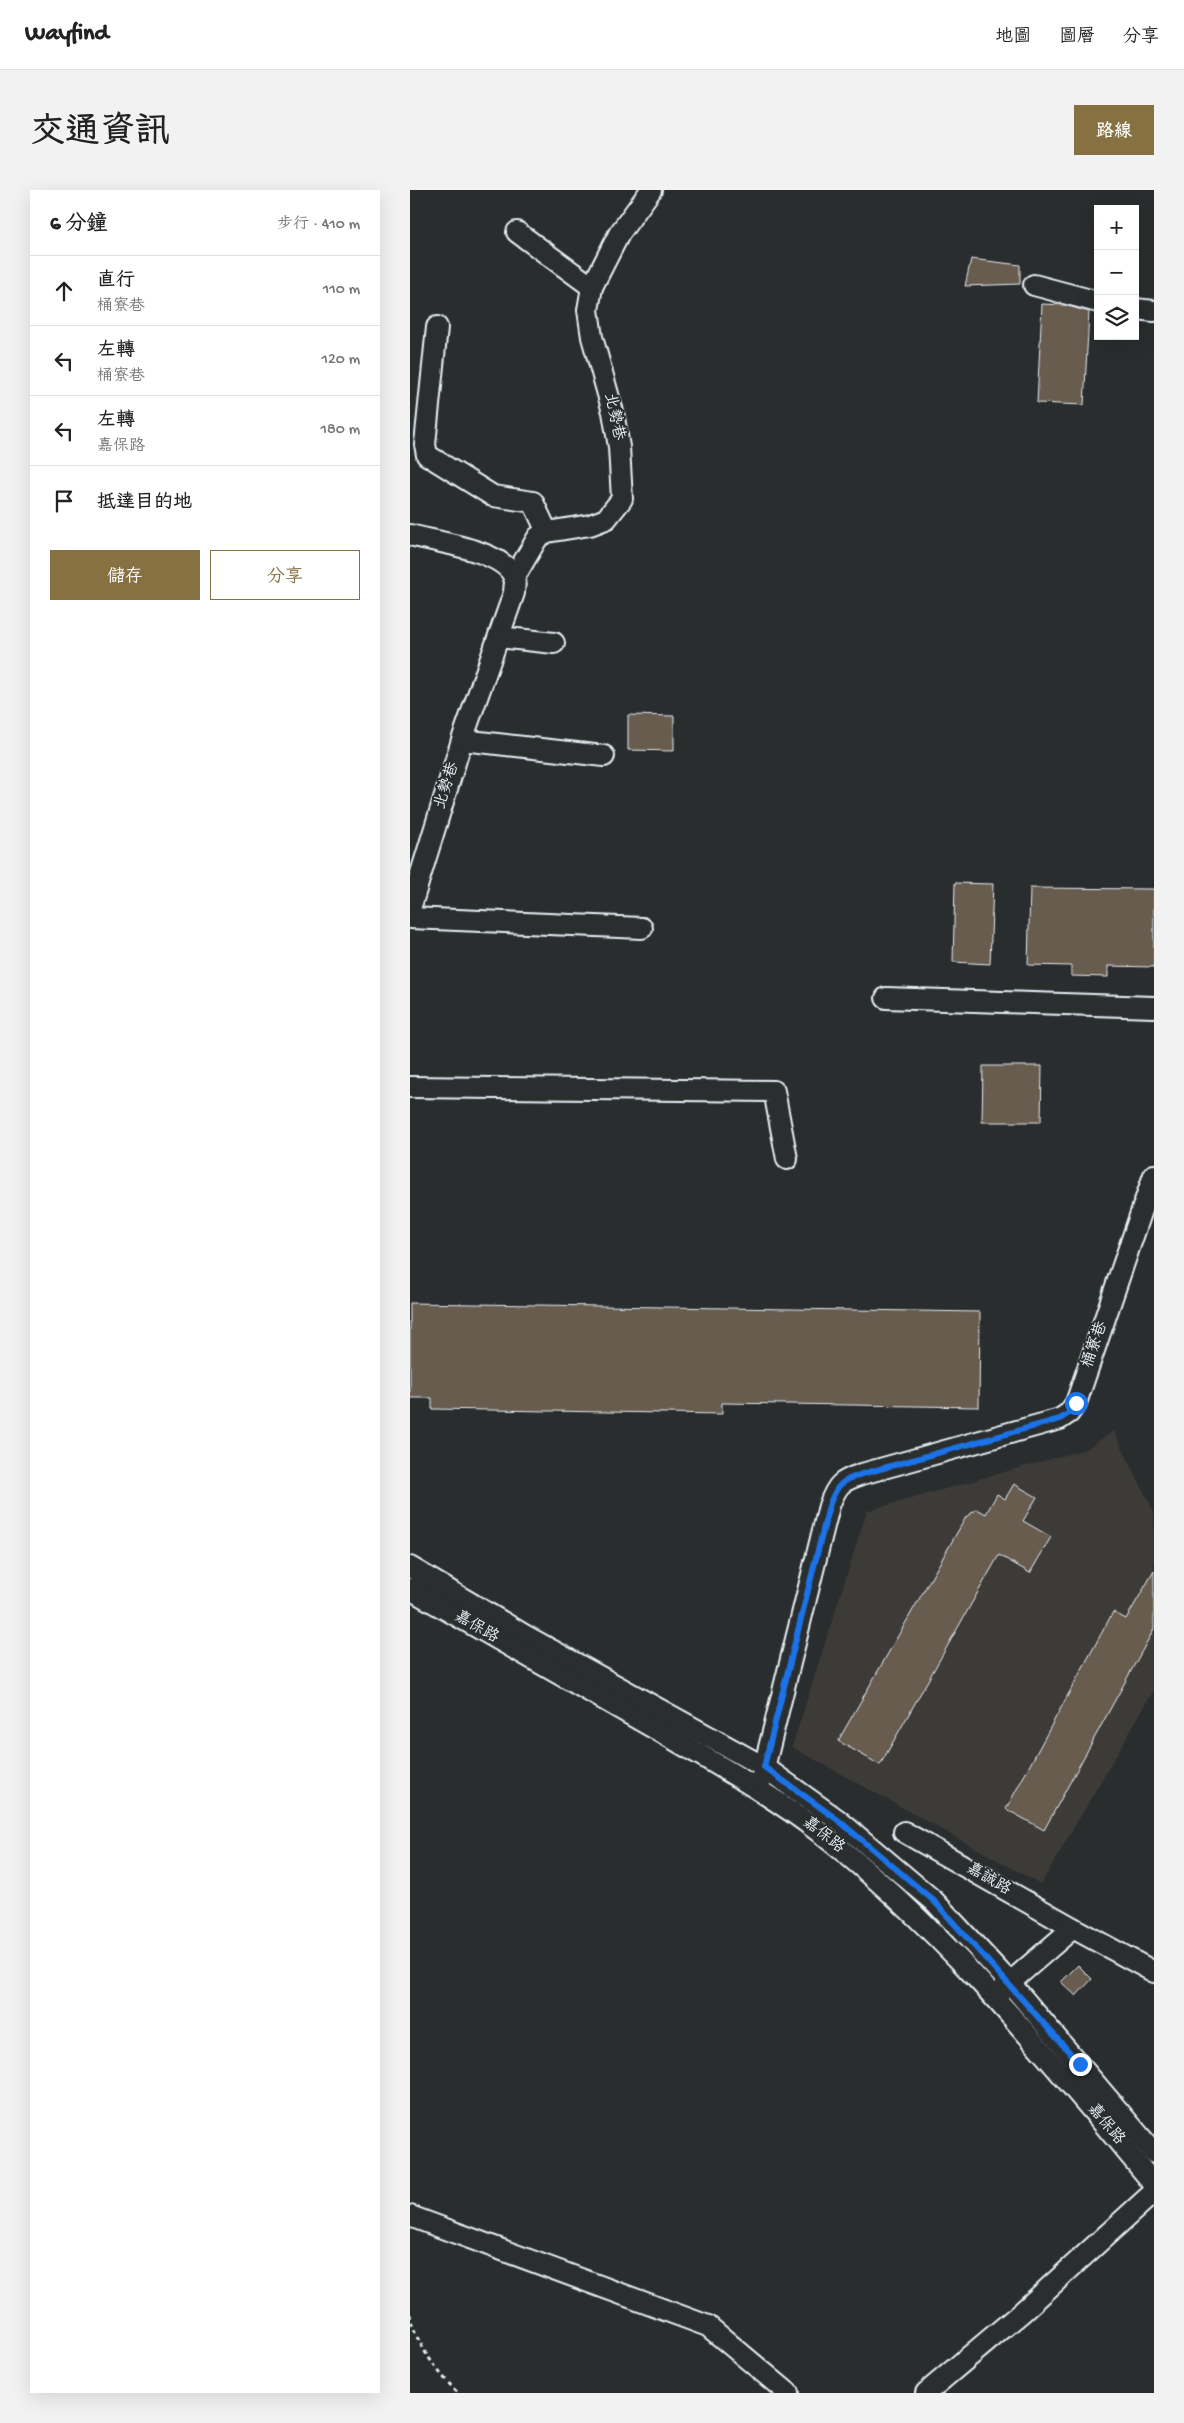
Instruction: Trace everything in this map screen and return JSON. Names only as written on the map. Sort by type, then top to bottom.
[{"type":"street","name":"北勢巷","points":[[410,909],[462,740],[514,593],[514,578],[538,537],[546,532],[590,525],[606,519],[622,499],[619,447],[613,412],[592,337],[588,310],[592,287],[619,234],[651,190]]},
{"type":"street","points":[[517,232],[592,287]]},
{"type":"street","points":[[1034,285],[1094,301]]},
{"type":"street","points":[[1139,309],[1154,311]]},
{"type":"street","points":[[437,327],[425,444],[427,455],[493,496],[533,502],[546,532]]},
{"type":"street","points":[[410,536],[478,552],[504,564],[514,578]]},
{"type":"street","points":[[498,637],[554,643]]},
{"type":"street","points":[[462,740],[604,756]]},
{"type":"street","points":[[410,918],[642,928]]},
{"type":"street","points":[[886,998],[1154,1007]]},
{"type":"street","points":[[410,1087],[774,1091],[787,1159]]},
{"type":"street","name":"桶寮巷","points":[[758,1789],[829,1506],[836,1487],[848,1479],[862,1474],[1060,1419],[1069,1413],[1076,1403],[1154,1175]]},
{"type":"street","name":"嘉保路","points":[[410,1567],[526,1636],[764,1767],[838,1820],[926,1894],[1010,1983],[1154,2153]]},
{"type":"street","name":"嘉保路","points":[[410,1590],[758,1789],[818,1830],[944,1942],[994,1996],[1154,2184]]},
{"type":"street","name":"嘉誠路","points":[[904,1832],[1154,1972]]},
{"type":"street","points":[[994,1996],[1073,1928]]},
{"type":"street","points":[[926,2393],[1021,2313],[1154,2192]]},
{"type":"street","points":[[410,2216],[708,2326],[788,2393]]},
{"type":"path","points":[[410,2314],[412,2326],[441,2376],[458,2393]]},
{"type":"shaded area","points":[[1114,1431],[1154,1512],[1154,1690],[1041,1884],[792,1747],[867,1511],[1086,1449]]},
{"type":"building","points":[[971,259],[1020,265],[1020,284],[965,286]]},
{"type":"building","points":[[1042,304],[1065,305],[1089,312],[1084,405],[1037,403]]},
{"type":"building","points":[[628,715],[674,716],[674,751],[628,750]]},
{"type":"building","points":[[955,883],[993,884],[990,964],[953,962]]},
{"type":"building","points":[[1030,888],[1154,889],[1154,967],[1108,966],[1108,977],[1071,976],[1071,966],[1028,965]]},
{"type":"building","points":[[983,1066],[1042,1066],[1041,1122],[982,1122]]},
{"type":"building","points":[[410,1303],[980,1312],[979,1407],[722,1403],[722,1414],[432,1409],[432,1398],[410,1398]]},
{"type":"building","points":[[1014,1484],[1037,1497],[1023,1521],[1051,1537],[1030,1573],[999,1555],[880,1765],[838,1741],[966,1517],[977,1509],[986,1514],[997,1494],[1005,1499]]},
{"type":"building","points":[[1154,1571],[1154,1629],[1044,1830],[1006,1809],[1113,1612],[1126,1619]]},
{"type":"building","points":[[1078,1965],[1092,1979],[1076,1996],[1061,1982]]},
{"type":"route","points":[[1076,1403],[1069,1413],[1060,1419],[862,1474],[848,1479],[836,1487],[829,1506],[764,1767],[802,1792],[838,1820],[934,1901],[1010,1983],[1080,2064]]}]
